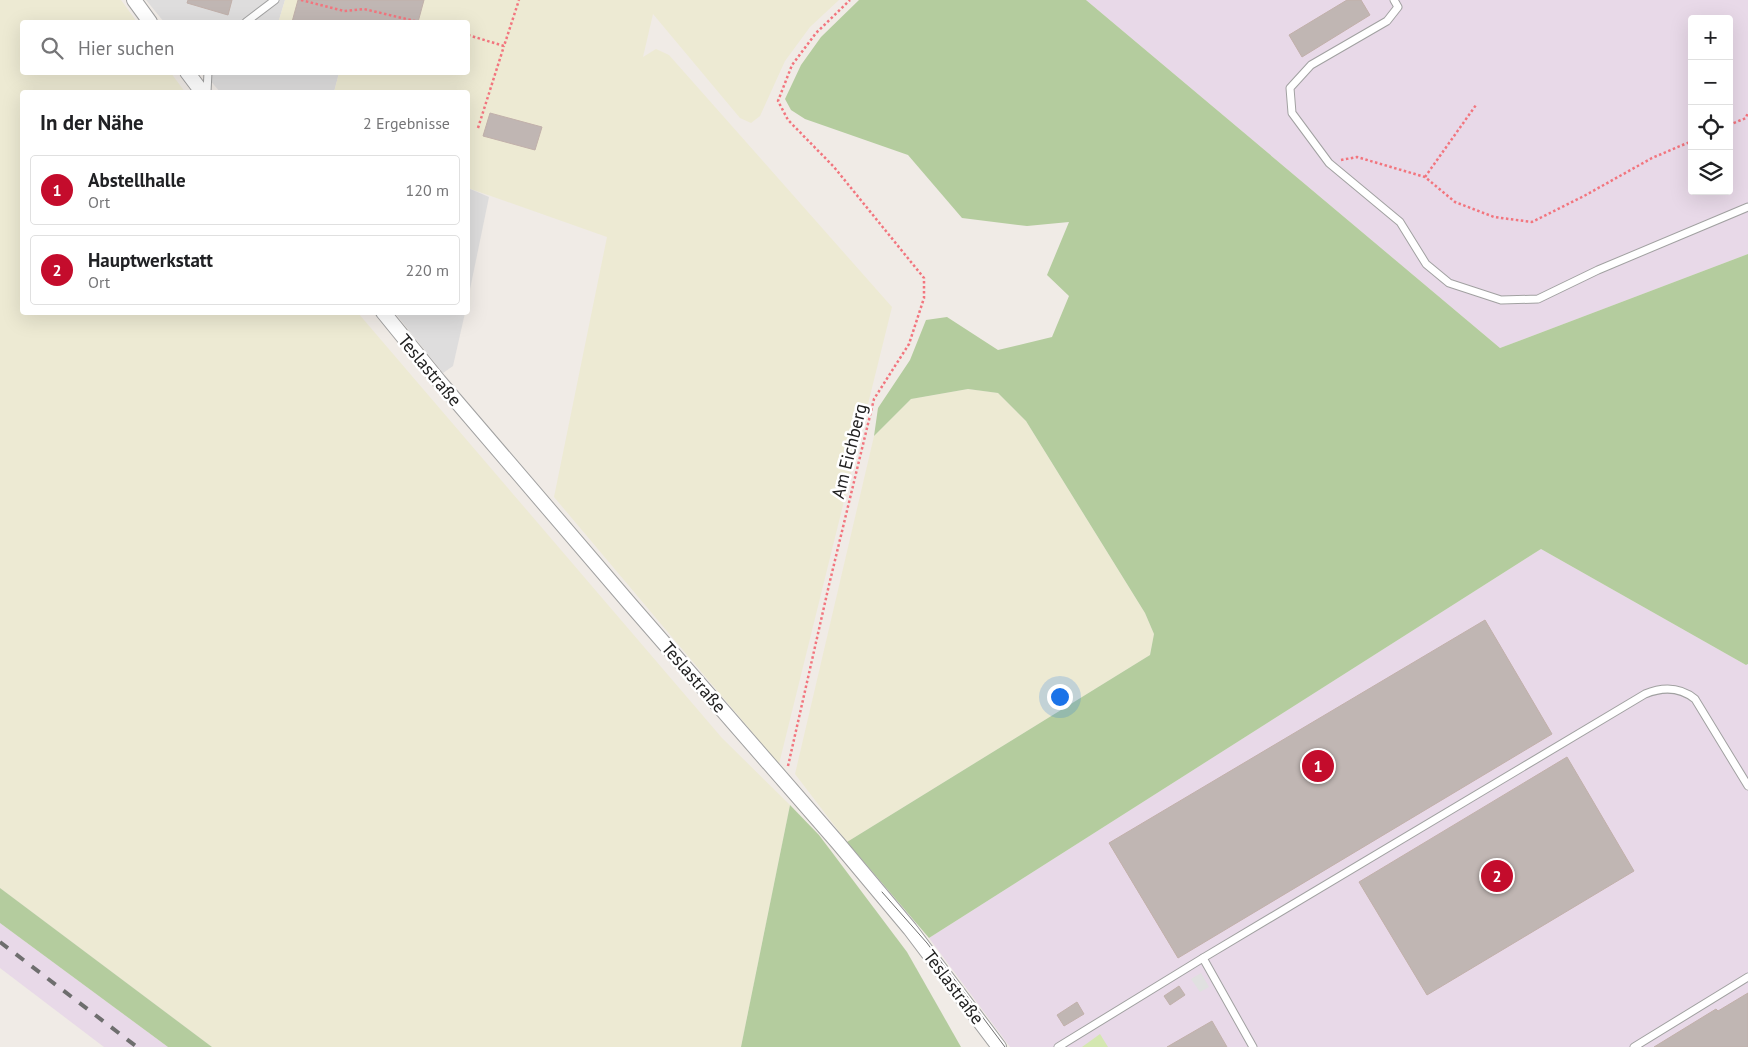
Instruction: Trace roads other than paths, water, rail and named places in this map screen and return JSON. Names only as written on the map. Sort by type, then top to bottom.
[{"type":"street","points":[[134,0],[149,20]]},
{"type":"street","points":[[189,75],[200,90]]},
{"type":"street","name":"Teslastraße","points":[[385,315],[439,381],[910,929],[999,1047]]},
{"type":"lane","points":[[249,20],[275,0]]},
{"type":"lane","points":[[1394,0],[1398,7],[1387,21],[1311,65],[1290,88],[1292,113],[1329,163],[1400,222],[1426,264],[1449,283],[1501,300],[1538,300],[1598,270],[1748,207]]},
{"type":"lane","points":[[207,90],[208,75]]},
{"type":"lane","points":[[1058,1047],[1203,958],[1652,691],[1675,690],[1688,694],[1695,699],[1748,786]]},
{"type":"lane","points":[[1203,958],[1253,1047]]},
{"type":"lane","points":[[1634,1047],[1748,977]]},
{"type":"tram line","points":[[882,892],[927,943],[1005,1047]]},
{"type":"railway","points":[[0,942],[137,1047]]},
{"type":"place","name":"Abstellhalle","points":[[1318,766]]},
{"type":"place","name":"Hauptwerkstatt","points":[[1497,876]]}]
